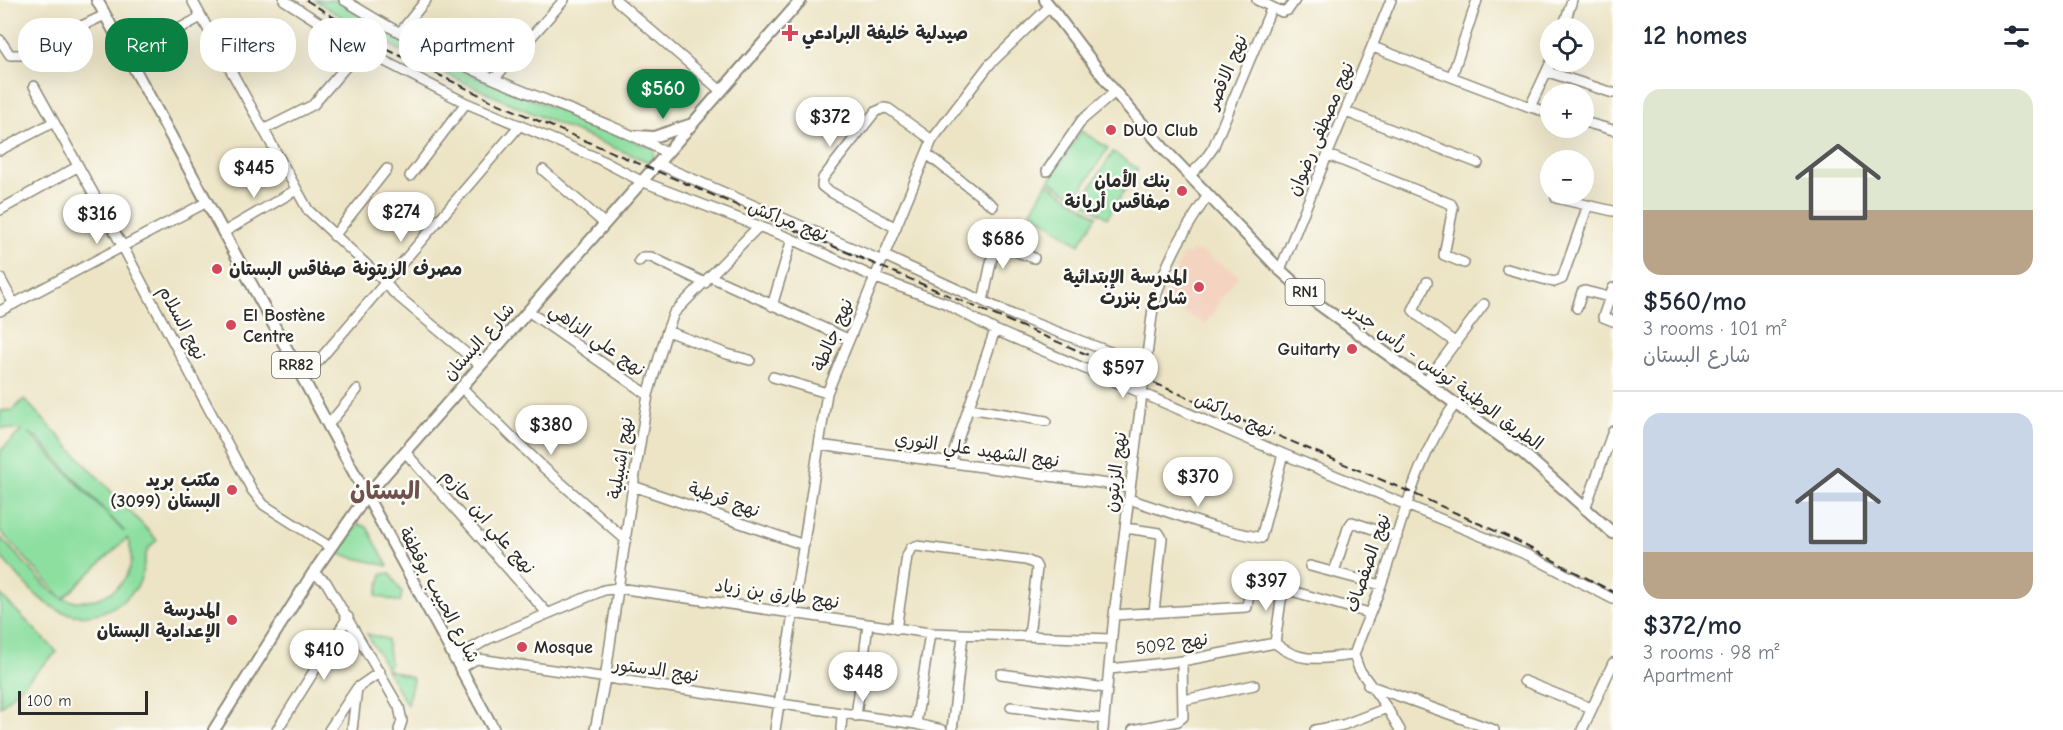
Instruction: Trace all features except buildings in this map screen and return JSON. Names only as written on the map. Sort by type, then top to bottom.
[{"type":"main road","name":"شارع الحبيب بوقطفة","points":[[97,0],[107,18]]},
{"type":"main road","name":"شارع البستان","points":[[214,730],[313,573],[367,495],[801,0]]},
{"type":"main road","name":"الطريق الوطنية تونس - رأس جدير","points":[[1048,3],[1115,92],[1208,195],[1280,270],[1317,303],[1522,453],[1613,533]]},
{"type":"main road","name":"شارع الحبيب بوقطفة","points":[[138,72],[494,730]]},
{"type":"main road","points":[[636,136],[648,138],[661,136],[692,124]]},
{"type":"street","points":[[192,0],[308,210],[393,292],[480,365]]},
{"type":"street","name":"نهج مراكش","points":[[284,0],[312,18]]},
{"type":"street","points":[[344,0],[399,30]]},
{"type":"street","points":[[411,18],[426,0]]},
{"type":"street","points":[[494,79],[564,0]]},
{"type":"street","points":[[616,0],[721,91]]},
{"type":"street","points":[[1257,0],[1271,9],[1282,12],[1288,10],[1295,0]]},
{"type":"street","name":"نهج مصطفى رضوان","points":[[1280,270],[1391,0]]},
{"type":"street","points":[[1452,76],[1477,0]]},
{"type":"street","points":[[1566,18],[1572,0]]},
{"type":"street","name":"نهج جالطة","points":[[775,730],[826,393],[932,140],[989,65],[1048,3]]},
{"type":"street","name":"نهج الاقصر","points":[[1190,175],[1213,148],[1271,9]]},
{"type":"street","points":[[0,40],[10,55],[20,56],[105,15]]},
{"type":"street","points":[[188,24],[201,17]]},
{"type":"street","points":[[1373,47],[1540,110]]},
{"type":"street","name":"نهج مراكش","points":[[387,62],[466,103],[597,158],[641,181],[792,238],[876,278],[945,303],[995,330],[1283,454],[1530,556],[1613,599]]},
{"type":"street","points":[[264,129],[312,105],[341,72]]},
{"type":"street","points":[[479,72],[636,136],[667,153]]},
{"type":"street","points":[[1530,107],[1548,72],[1613,93]]},
{"type":"street","name":"نهج السلام","points":[[34,86],[216,420],[244,478],[264,505],[330,547]]},
{"type":"street","points":[[1047,171],[1082,120],[1115,92]]},
{"type":"street","points":[[410,177],[466,103]]},
{"type":"street","points":[[896,228],[827,190],[822,186],[823,178],[879,109],[889,109],[932,140]]},
{"type":"street","points":[[1346,112],[1478,163]]},
{"type":"street","points":[[0,150],[54,122]]},
{"type":"street","points":[[303,379],[520,125]]},
{"type":"street","points":[[1594,125],[1613,130]]},
{"type":"street","points":[[927,154],[993,206]]},
{"type":"street","points":[[1328,155],[1452,204],[1444,255],[1464,263]]},
{"type":"street","points":[[658,164],[983,301],[1147,366]]},
{"type":"street","points":[[0,210],[77,167]]},
{"type":"street","points":[[334,236],[387,169]]},
{"type":"street","points":[[543,170],[605,224]]},
{"type":"street","points":[[224,232],[296,190]]},
{"type":"street","name":"نهج الزيتون","points":[[1102,730],[1110,669],[1111,639],[1154,308],[1164,271],[1184,231],[1208,195]]},
{"type":"street","points":[[0,311],[207,202]]},
{"type":"street","points":[[1583,204],[1613,211]]},
{"type":"street","points":[[1508,269],[1554,282],[1562,279],[1588,205]]},
{"type":"street","name":"نهج إشبيلية","points":[[595,730],[605,679],[648,395],[667,331],[675,313],[758,227]]},
{"type":"street","points":[[772,306],[792,238]]},
{"type":"street","points":[[983,301],[995,248],[1001,246],[1034,258]]},
{"type":"street","points":[[639,261],[643,257],[651,257],[848,339]]},
{"type":"street","points":[[0,278],[14,304]]},
{"type":"street","points":[[1427,282],[1413,310],[1456,343]]},
{"type":"street","points":[[1577,308],[1582,292],[1611,292],[1603,317],[1613,321]]},
{"type":"street","points":[[1426,382],[1484,304]]},
{"type":"street","name":"نهج علي الزاهي","points":[[528,311],[648,395]]},
{"type":"street","points":[[950,463],[995,330]]},
{"type":"street","points":[[667,331],[727,354],[750,360]]},
{"type":"street","points":[[773,378],[826,393]]},
{"type":"street","points":[[461,387],[543,467],[626,540]]},
{"type":"street","points":[[328,424],[357,390]]},
{"type":"street","name":"نهج الصفصاف","points":[[1354,655],[1381,585],[1405,505],[1440,425],[1455,404]]},
{"type":"street","points":[[969,408],[1046,421]]},
{"type":"street","points":[[1585,509],[1613,431]]},
{"type":"street","name":"نهج الشهيد علي النوري","points":[[819,446],[1130,487]]},
{"type":"street","name":"نهج علي ابن حازم","points":[[405,452],[547,613]]},
{"type":"street","points":[[1129,499],[1213,527],[1261,538],[1283,454]]},
{"type":"street","name":"نهج قرطبة","points":[[633,486],[804,545]]},
{"type":"street","points":[[1334,572],[1352,522],[1396,537]]},
{"type":"street","points":[[1126,528],[1159,533],[1162,538],[1154,612]]},
{"type":"street","points":[[896,629],[907,556],[911,548],[916,546],[1026,560],[1035,564],[1037,568],[1029,636]]},
{"type":"street","points":[[1310,566],[1381,585]]},
{"type":"street","points":[[1114,615],[1247,607],[1253,570]]},
{"type":"street","points":[[313,573],[326,582],[399,706],[402,721],[399,730]]},
{"type":"street","name":"نهج طارق بن زياد","points":[[454,659],[488,639],[547,613],[604,590],[618,588],[930,633],[1111,639]]},
{"type":"street","points":[[1370,613],[1288,590],[1281,600],[1275,643],[1283,651],[1307,659],[1354,655],[1356,664],[1368,685],[1387,708],[1400,730]]},
{"type":"street","points":[[277,730],[348,617]]},
{"type":"street","points":[[856,716],[868,625]]},
{"type":"street","points":[[916,724],[930,633]]},
{"type":"street","points":[[952,730],[963,635]]},
{"type":"street","name":"نهج 5092","points":[[1110,669],[1182,661],[1275,643]]},
{"type":"street","name":"نهج الدستور","points":[[459,669],[476,659],[916,724],[942,730]]},
{"type":"street","points":[[1133,730],[1181,720],[1185,714],[1182,661]]},
{"type":"street","points":[[1582,730],[1613,663]]},
{"type":"street","points":[[329,730],[357,688],[380,672]]},
{"type":"street","points":[[1001,674],[1106,688]]},
{"type":"street","points":[[1524,681],[1591,708]]},
{"type":"street","points":[[1184,700],[1254,685]]},
{"type":"street","points":[[1368,685],[1494,730]]},
{"type":"street","points":[[352,730],[357,688]]},
{"type":"street","points":[[1011,707],[1104,719]]},
{"type":"street","points":[[1315,730],[1343,725],[1387,708]]},
{"type":"street","points":[[841,730],[842,714]]},
{"type":"shaded area","name":"المدرسة الإبتدائية شارع بنزرت","points":[[1192,250],[1196,253],[1200,251],[1238,275],[1205,325],[1160,298],[1177,269],[1183,253],[1188,256]]},
{"type":"green space","points":[[315,0],[337,0],[367,18],[343,18]]},
{"type":"green space","points":[[387,30],[399,36],[399,50],[387,43]]},
{"type":"green space","points":[[443,72],[469,72],[654,149],[654,158],[646,161]]},
{"type":"green space","points":[[1081,131],[1108,148],[1076,198],[1049,181]]},
{"type":"green space","points":[[1113,152],[1138,169],[1107,218],[1082,201]]},
{"type":"green space","points":[[1047,183],[1097,216],[1079,245],[1031,211]]},
{"type":"green space","points":[[24,399],[157,540],[146,553],[138,585],[122,602],[113,607],[85,615],[70,614],[56,609],[32,591],[0,556],[0,537],[50,590],[62,598],[0,531],[0,451],[22,430],[0,428],[0,411],[13,410]],"holes":[[[28,432],[39,440],[124,531],[123,531]],[[127,538],[131,553],[130,566],[125,578],[116,588],[92,600],[63,599]]]},
{"type":"green space","points":[[358,524],[367,527],[388,566],[339,554]]},
{"type":"green space","points":[[390,573],[402,593],[400,602],[376,596],[382,574]]},
{"type":"green space","points":[[0,594],[57,652],[0,707]]},
{"type":"green space","points":[[367,634],[387,639],[390,664],[386,667]]},
{"type":"green space","points":[[386,669],[411,677],[413,680],[407,705]]},
{"type":"railway","points":[[306,0],[380,46],[492,101],[1410,492],[1515,540],[1613,592]]},
{"type":"place","name":"صيدلية خليفة البرادعي","points":[[790,33]]},
{"type":"place","name":"DUO Club","points":[[1111,130]]},
{"type":"place","name":"بنك الأمان صفاقس أريانة","points":[[1182,191]]},
{"type":"place","name":"مصرف الزيتونة صفاقس البستان","points":[[217,269]]},
{"type":"place","name":"المدرسة الإبتدائية شارع بنزرت","points":[[1199,287]]},
{"type":"place","name":"El Bostène Centre","points":[[231,325]]},
{"type":"place","name":"Guitarty","points":[[1352,349]]},
{"type":"place","name":"مكتب بريد البستان (3099)","points":[[232,490]]},
{"type":"place","name":"المدرسة الإعدادية البستان","points":[[232,620]]},
{"type":"place","name":"Mosque","points":[[522,647]]},
{"type":"district","name":"البستان","points":[[385,491]]}]
